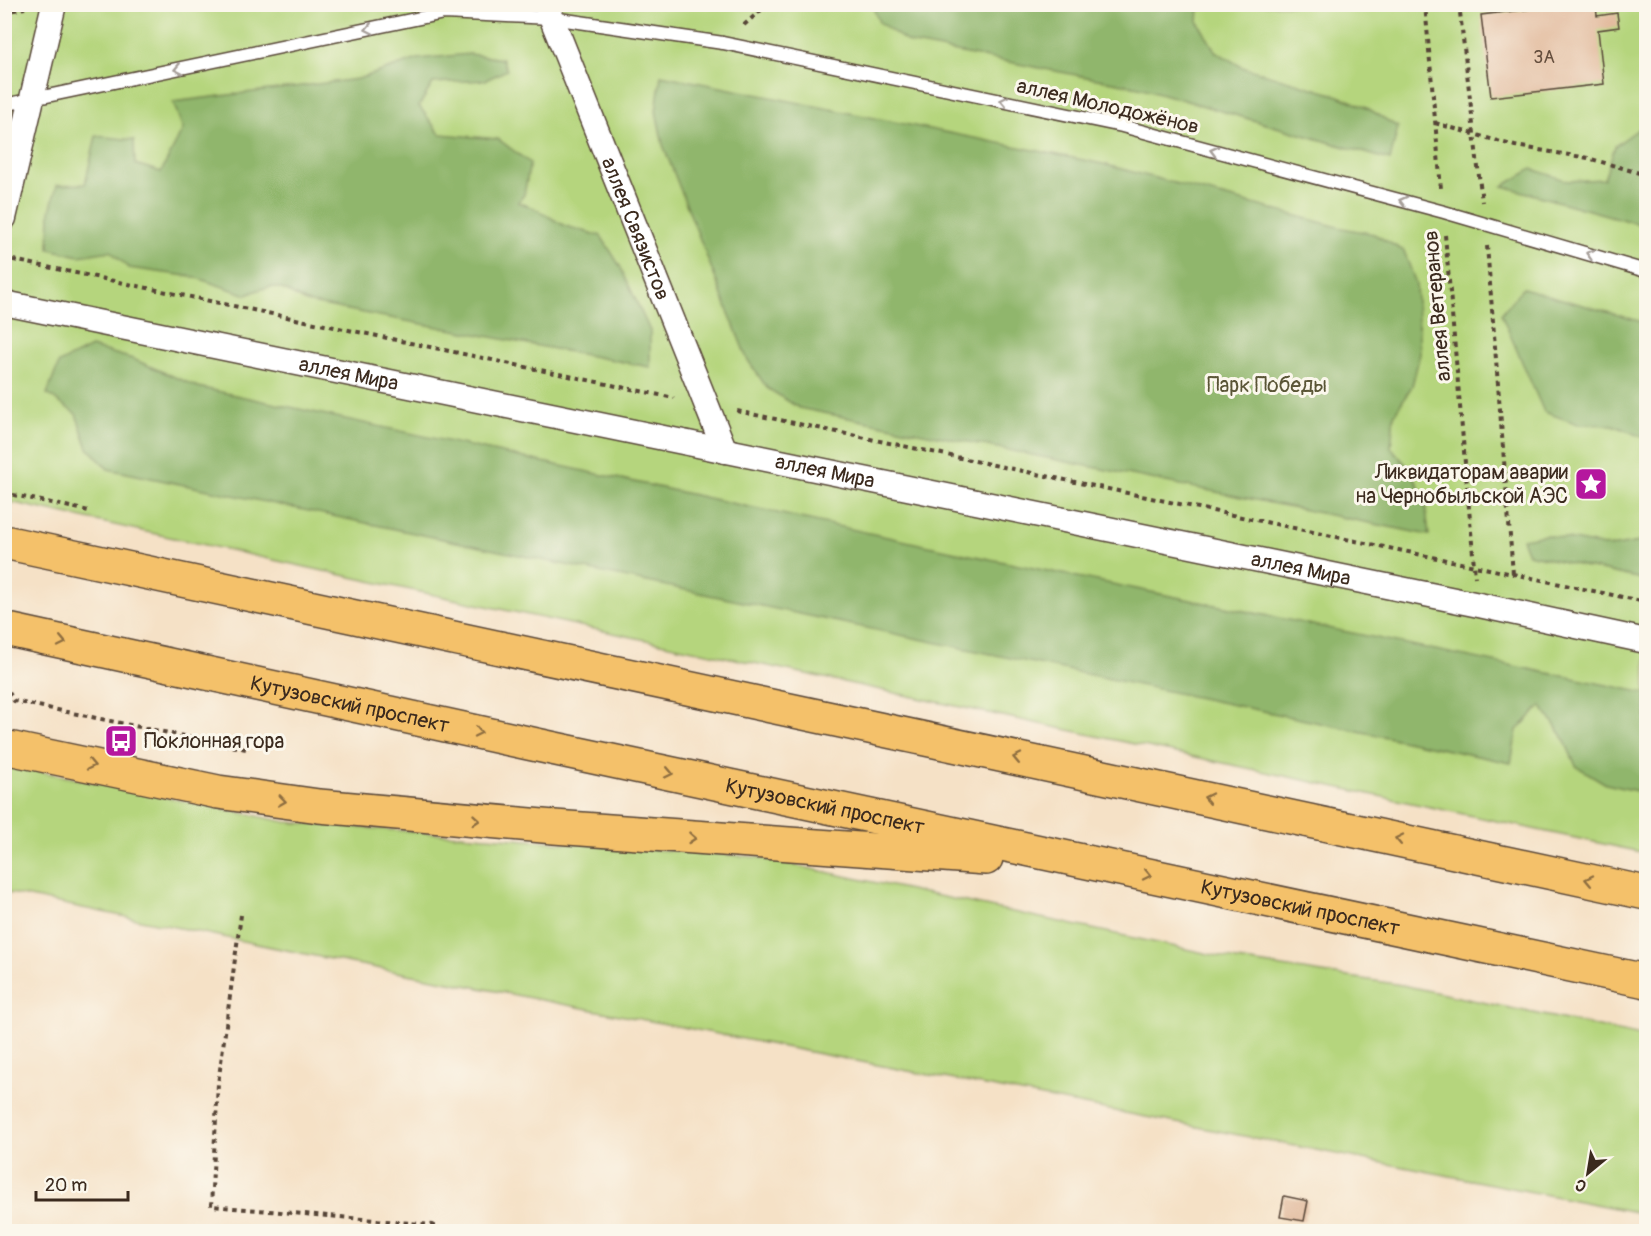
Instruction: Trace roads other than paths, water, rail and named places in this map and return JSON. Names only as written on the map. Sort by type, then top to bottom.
[{"type":"main road","points":[[4,542],[1647,893]]},
{"type":"main road","name":"Кутузовский проспект","points":[[4,629],[1647,981]]},
{"type":"main road","points":[[4,747],[218,792],[319,806],[589,830],[1104,866]]},
{"type":"street","points":[[4,218],[54,4]]},
{"type":"street","name":"аллея Связистов","points":[[549,11],[725,451]]},
{"type":"street","name":"аллея Мира","points":[[4,303],[1647,641]]},
{"type":"lane","name":"аллея Молодожёнов","points":[[4,105],[444,13],[549,11],[723,43],[1122,126],[1444,212],[1647,270]]},
{"type":"place","name":"Ликвидаторам аварии на Чернобыльской АЭС","points":[[1591,484]]},
{"type":"place","name":"Поклонная гора","points":[[121,741]]},
{"type":"park label","name":"Парк Победы","points":[[1267,385]]}]
